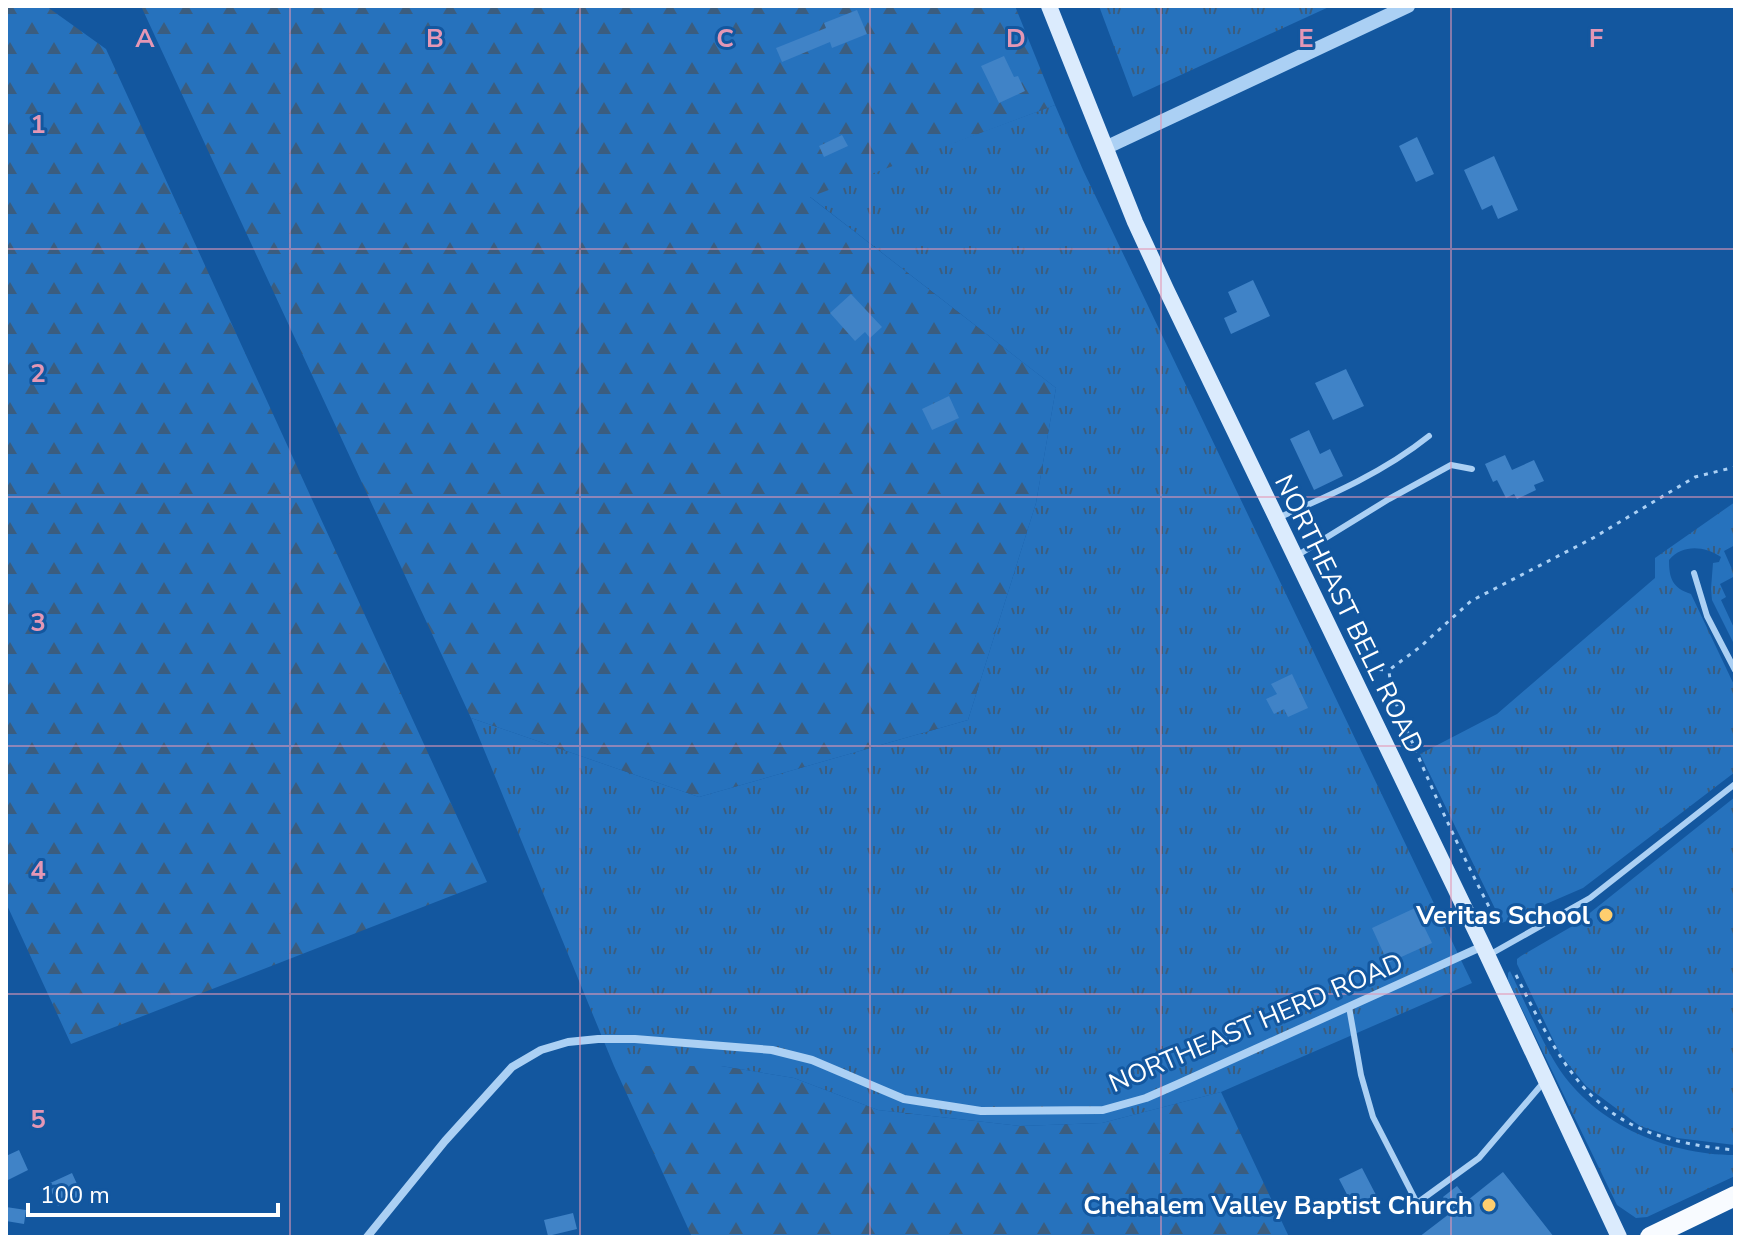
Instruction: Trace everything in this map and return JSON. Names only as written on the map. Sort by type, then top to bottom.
[{"type":"main road","name":"NORTHEAST BELL ROAD","points":[[1049,6],[1105,148],[1166,289],[1485,951],[1619,1237]]},
{"type":"main road","points":[[1650,1237],[1735,1196]]},
{"type":"street","points":[[1105,148],[1408,6]]},
{"type":"street","name":"NORTHEAST HERD ROAD","points":[[367,1237],[460,1124],[512,1067],[541,1050],[568,1042],[635,1039],[772,1050],[812,1060],[904,1099],[931,1105],[981,1111],[1094,1110],[1119,1107],[1146,1098],[1349,1007],[1485,951]]},
{"type":"lane","points":[[1277,519],[1369,476],[1402,457],[1429,436]]},
{"type":"lane","points":[[1295,557],[1451,465],[1472,469]]},
{"type":"lane","points":[[1694,573],[1707,616],[1735,670]]},
{"type":"lane","points":[[1485,951],[1590,898],[1735,784]]},
{"type":"lane","points":[[1349,1007],[1361,1075],[1373,1117],[1417,1203],[1479,1158],[1546,1080]]},
{"type":"path","points":[[1498,924],[1431,786],[1391,690],[1389,670],[1471,601],[1593,538],[1695,477],[1735,467]]},
{"type":"path","points":[[1512,967],[1554,1049],[1593,1098],[1615,1116],[1642,1130],[1679,1143],[1735,1150]]},
{"type":"green space","points":[[6,6],[46,6],[106,49],[487,882],[71,1044],[6,903]]},
{"type":"green space","points":[[141,6],[1015,6],[1055,105],[810,197],[1056,388],[1036,503],[968,720],[699,797],[471,718]]},
{"type":"green space","points":[[1099,6],[1331,6],[1133,97]]},
{"type":"green space","points":[[1055,105],[1083,170],[1472,983],[1221,1092],[1102,1123],[1020,1126],[878,1110],[794,1078],[721,1066],[614,1066],[471,718],[699,797],[968,720],[1036,503],[1056,388],[809,196]]},
{"type":"green space","points":[[1735,502],[1735,545],[1724,551],[1735,576],[1720,584],[1726,597],[1721,600],[1735,630],[1735,646],[1712,600],[1713,563],[1719,562],[1721,557],[1694,548],[1681,551],[1669,560],[1673,582],[1691,594],[1735,687],[1735,772],[1583,888],[1502,923],[1420,754],[1497,714],[1655,578],[1655,558]]},
{"type":"green space","points":[[1735,797],[1735,1145],[1677,1138],[1640,1126],[1586,1086],[1560,1054],[1517,959],[1576,924]]},
{"type":"green space","points":[[1510,971],[1553,1059],[1587,1101],[1631,1131],[1656,1141],[1682,1149],[1735,1155],[1735,1176],[1647,1217],[1636,1218],[1617,1205],[1508,980]]},
{"type":"green space","points":[[614,1066],[721,1066],[794,1078],[878,1110],[1020,1126],[1102,1123],[1221,1092],[1289,1237],[692,1237]]},
{"type":"building","points":[[857,10],[867,34],[832,48],[830,42],[782,62],[776,48],[826,28],[824,23]]},
{"type":"building","points":[[1004,56],[1025,91],[999,103],[981,66]]},
{"type":"building","points":[[842,135],[848,146],[824,157],[819,146]]},
{"type":"building","points":[[1417,137],[1434,174],[1416,182],[1399,146]]},
{"type":"building","points":[[1494,156],[1518,210],[1498,219],[1492,205],[1482,210],[1464,170]]},
{"type":"building","points":[[1253,280],[1270,316],[1231,334],[1224,318],[1237,312],[1228,292]]},
{"type":"building","points":[[851,294],[882,327],[870,338],[865,332],[855,341],[830,313]]},
{"type":"building","points":[[1346,369],[1364,406],[1333,420],[1315,383]]},
{"type":"building","points":[[949,396],[959,418],[932,430],[922,409]]},
{"type":"building","points":[[1309,430],[1320,454],[1330,449],[1343,476],[1314,490],[1290,439]]},
{"type":"building","points":[[1505,455],[1512,470],[1534,460],[1544,481],[1534,485],[1536,490],[1517,499],[1514,494],[1506,498],[1497,480],[1493,482],[1485,464]]},
{"type":"building","points":[[1292,674],[1308,708],[1288,717],[1284,709],[1274,714],[1266,699],[1277,694],[1271,684]]},
{"type":"building","points":[[1415,908],[1432,943],[1388,963],[1372,928]]},
{"type":"building","points":[[19,1150],[28,1170],[6,1181],[6,1156]]},
{"type":"building","points":[[1362,1168],[1376,1195],[1353,1206],[1339,1179]]},
{"type":"building","name":"Chehalem Valley Baptist Church","points":[[1503,1172],[1554,1237],[1419,1237],[1453,1211],[1443,1197],[1457,1186],[1468,1200]]},
{"type":"building","points":[[72,1173],[82,1195],[58,1206],[48,1184]]},
{"type":"building","points":[[6,1207],[26,1210],[24,1224],[6,1221]]},
{"type":"building","points":[[573,1213],[577,1229],[548,1236],[544,1220]]},
{"type":"place","name":"Veritas School","points":[[1606,915]]},
{"type":"place","name":"Chehalem Valley Baptist Church","points":[[1489,1205]]}]
